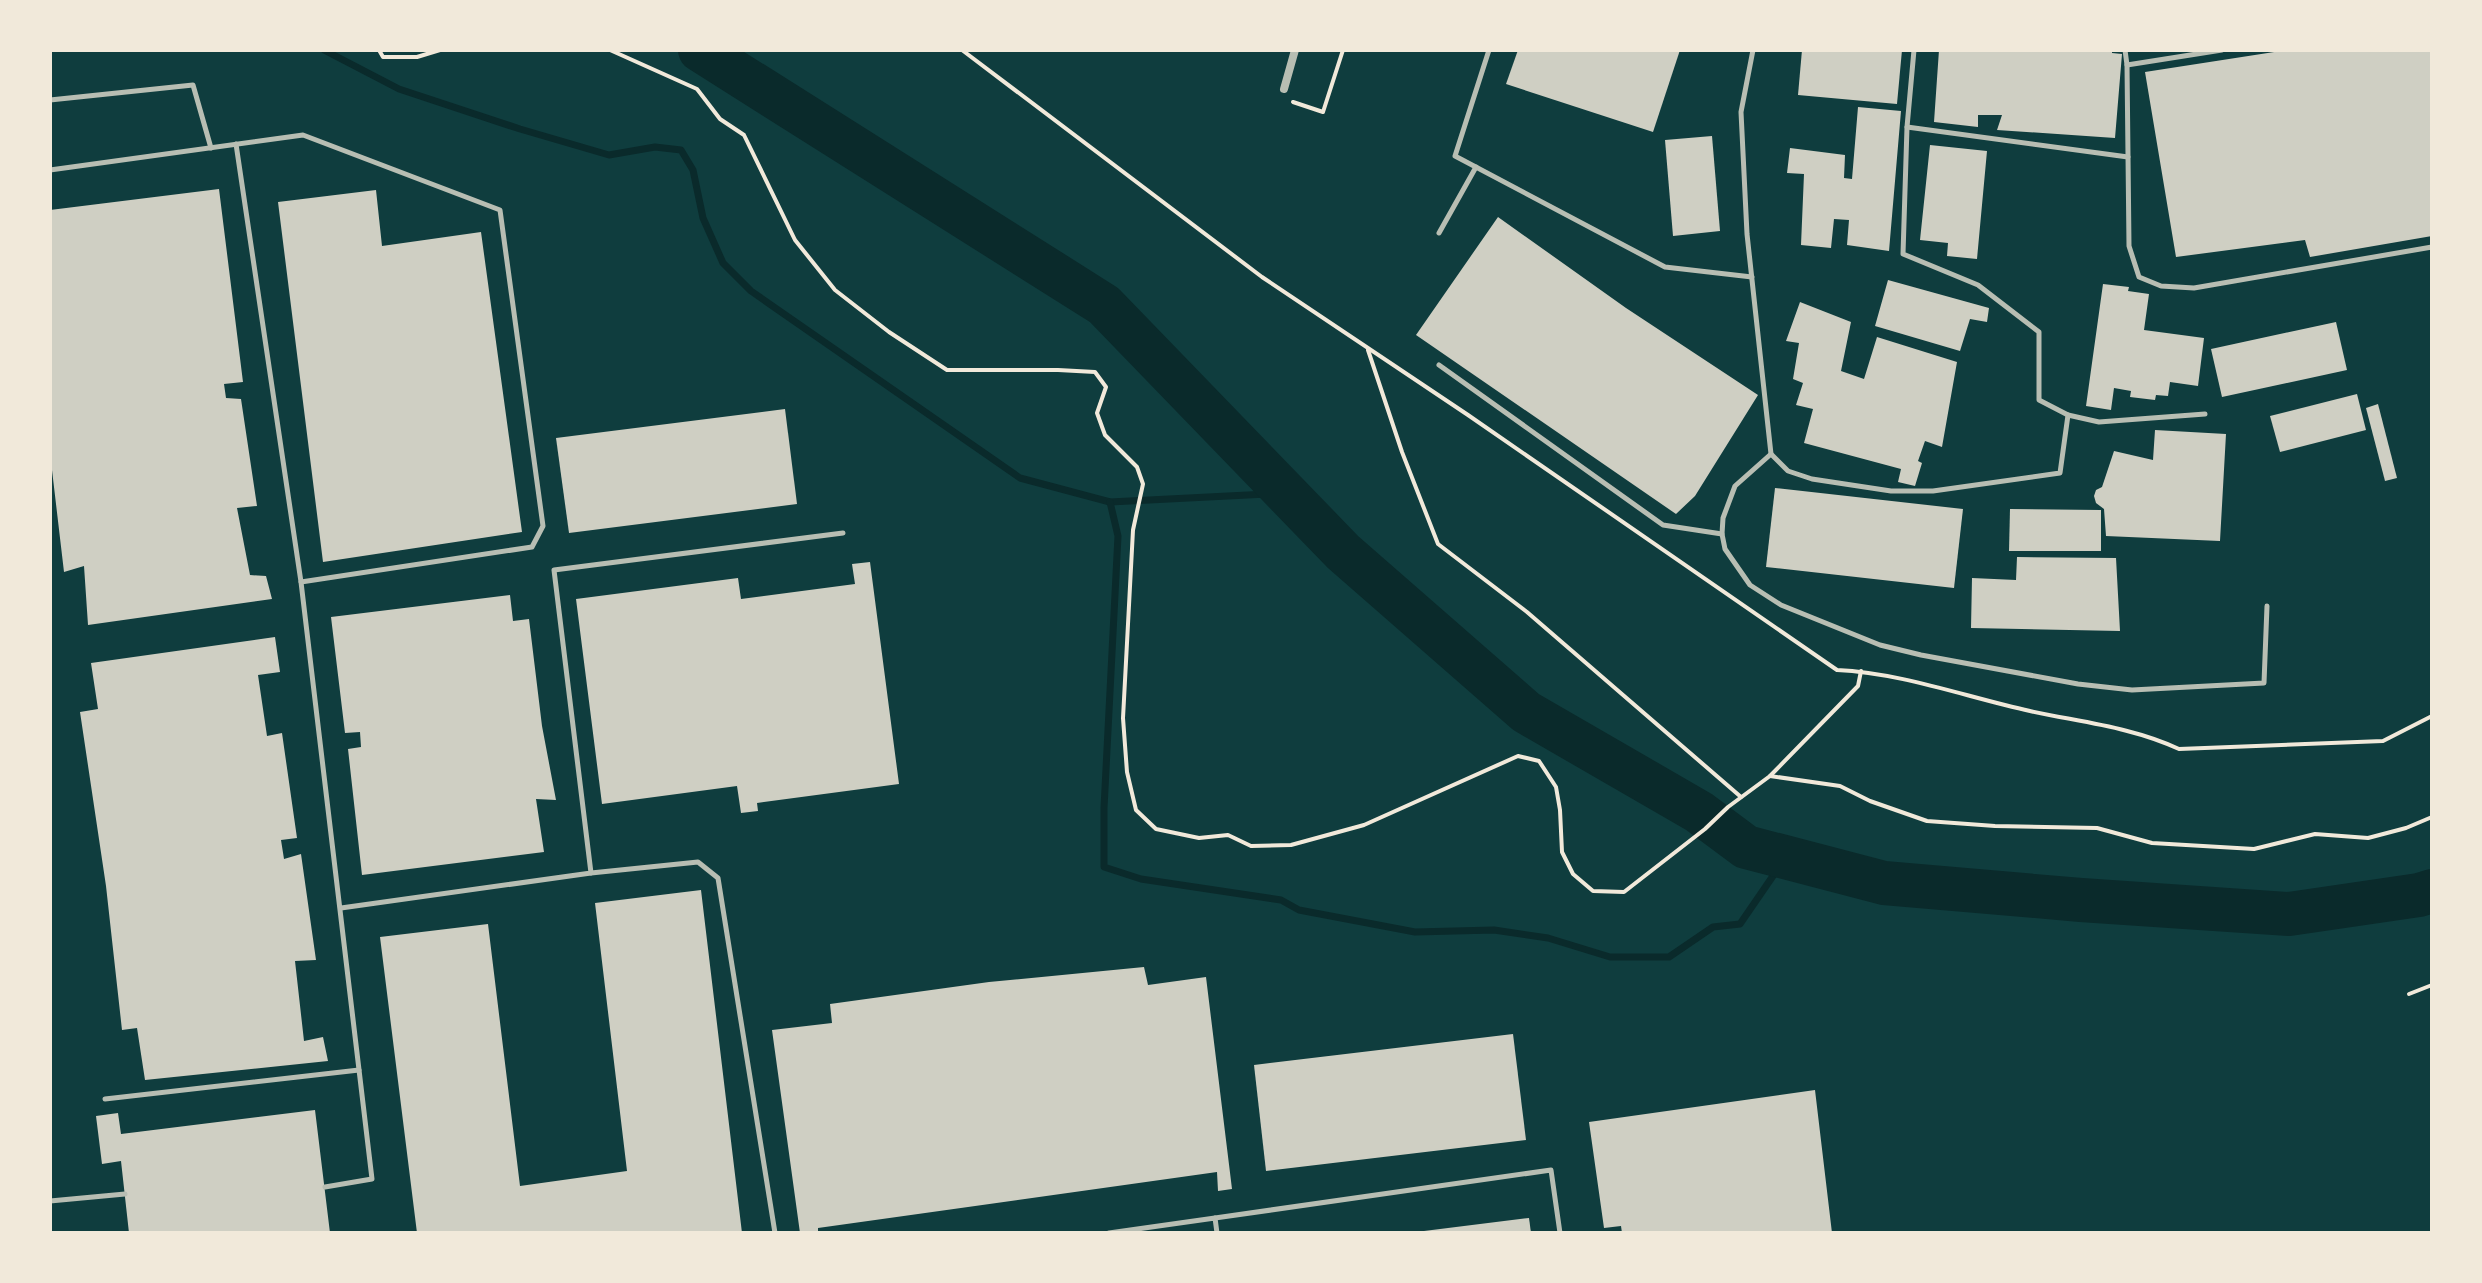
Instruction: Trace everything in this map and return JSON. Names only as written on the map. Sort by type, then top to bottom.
[{"type":"street","points":[[1284,89],[1295,50]]},
{"type":"lane","points":[[1489,50],[1455,156],[1665,267],[1752,277]]},
{"type":"lane","points":[[1753,50],[1741,112],[1747,234],[1771,454],[1788,471],[1812,479],[1891,491],[1967,487],[2060,473],[2068,415]]},
{"type":"lane","points":[[1914,50],[1907,127],[1903,254],[1978,285],[2039,332],[2039,400],[2068,415],[2099,422],[2205,414]]},
{"type":"lane","points":[[2125,50],[2129,246],[2139,277],[2161,286],[2194,288],[2432,247]]},
{"type":"lane","points":[[2127,65],[2222,50]]},
{"type":"lane","points":[[50,100],[193,85],[211,148]]},
{"type":"lane","points":[[1907,127],[2128,157]]},
{"type":"lane","points":[[50,170],[303,135],[500,210],[543,526],[532,547],[301,582]]},
{"type":"lane","points":[[236,144],[301,582],[372,1179],[325,1187]]},
{"type":"lane","points":[[1439,233],[1476,167]]},
{"type":"lane","points":[[1439,365],[1663,525],[1722,534]]},
{"type":"lane","points":[[1771,454],[1735,486],[1723,518],[1725,549],[1750,585],[1781,605],[1880,645],[2078,684],[2132,690],[2264,683],[2267,606]]},
{"type":"lane","points":[[591,873],[554,570],[843,533]]},
{"type":"lane","points":[[341,908],[591,873],[698,862],[718,878],[775,1233]]},
{"type":"lane","points":[[105,1099],[359,1070]]},
{"type":"lane","points":[[1109,1233],[1551,1170],[1560,1233]]},
{"type":"lane","points":[[50,1201],[125,1194]]},
{"type":"lane","points":[[1215,1218],[1217,1233]]},
{"type":"path","points":[[379,50],[383,57],[417,57],[440,50]]},
{"type":"path","points":[[610,50],[697,89],[720,119],[744,135],[795,240],[835,290],[889,332],[947,370],[1095,372],[1106,387],[1097,413],[1105,435],[1137,467],[1143,484],[1133,530],[1123,718],[1127,772],[1136,810],[1156,829],[1199,838],[1228,835],[1251,846],[1291,845],[1364,825],[1518,756],[1539,761],[1556,787],[1562,852],[1573,874],[1593,891],[1624,892],[1770,776],[1858,686],[1861,671]]},
{"type":"path","points":[[962,50],[1262,277],[1837,670],[1870,672],[2028,711],[2152,737],[2179,749],[2383,741],[2432,716]]},
{"type":"path","points":[[1284,89],[1281,98],[1323,112],[1343,50]]},
{"type":"path","points":[[1367,347],[1402,452],[1438,544],[1527,612],[1741,797]]},
{"type":"path","points":[[1770,776],[1840,786],[1870,801],[1927,821],[2097,828],[2152,843],[2254,849],[2315,834],[2368,838],[2432,817]]},
{"type":"path","points":[[2409,994],[2432,985]]},
{"type":"building","points":[[1518,50],[1680,50],[1653,132],[1506,84]]},
{"type":"building","points":[[1802,50],[1902,50],[1897,104],[1798,95]]},
{"type":"building","points":[[1939,50],[2112,50],[2112,53],[2122,54],[2115,138],[1997,130],[2002,115],[1978,115],[1978,127],[1934,122]]},
{"type":"building","points":[[2287,50],[2432,50],[2432,236],[2310,257],[2305,240],[2176,257],[2145,72]]},
{"type":"building","points":[[1858,107],[1901,111],[1889,251],[1847,245],[1849,220],[1834,219],[1831,248],[1801,245],[1804,174],[1787,173],[1790,148],[1845,155],[1844,178],[1852,179]]},
{"type":"building","points":[[1712,136],[1720,231],[1673,236],[1665,140]]},
{"type":"building","points":[[1930,145],[1987,151],[1977,259],[1947,256],[1948,243],[1920,240]]},
{"type":"building","points":[[219,189],[243,382],[224,384],[226,398],[241,399],[257,506],[237,508],[250,575],[266,576],[272,599],[88,625],[84,566],[64,572],[50,453],[50,210]]},
{"type":"building","points":[[376,190],[382,246],[481,232],[522,532],[323,562],[278,202]]},
{"type":"building","points":[[1498,217],[1626,308],[1758,395],[1695,496],[1676,514],[1416,335]]},
{"type":"building","points":[[1888,280],[1989,308],[1987,322],[1970,319],[1960,351],[1875,326]]},
{"type":"building","points":[[2103,284],[2129,287],[2128,291],[2149,294],[2144,330],[2204,338],[2198,386],[2170,382],[2168,396],[2156,395],[2155,400],[2130,397],[2131,391],[2114,388],[2111,410],[2086,406]]},
{"type":"building","points":[[1800,302],[1851,322],[1841,371],[1864,379],[1877,337],[1957,362],[1942,447],[1925,441],[1918,461],[1922,463],[1915,486],[1898,482],[1901,469],[1804,443],[1813,409],[1796,405],[1803,383],[1793,379],[1799,343],[1786,341]]},
{"type":"building","points":[[2336,322],[2347,370],[2222,397],[2211,349]]},
{"type":"building","points":[[2357,394],[2366,430],[2280,452],[2270,416]]},
{"type":"building","points":[[2378,404],[2397,478],[2385,481],[2366,408]]},
{"type":"building","points":[[785,409],[797,504],[569,533],[556,438]]},
{"type":"building","points":[[2155,430],[2226,434],[2220,541],[2106,536],[2104,509],[2096,503],[2094,496],[2096,490],[2102,487],[2114,451],[2153,460]]},
{"type":"building","points":[[1775,488],[1963,509],[1954,588],[1766,567]]},
{"type":"building","points":[[2010,509],[2101,510],[2101,551],[2009,551]]},
{"type":"building","points":[[2017,557],[2116,558],[2120,631],[1971,628],[1972,578],[2016,580]]},
{"type":"building","points":[[870,562],[899,784],[757,803],[758,811],[741,813],[737,786],[602,804],[576,599],[738,578],[741,599],[855,584],[852,564]]},
{"type":"building","points":[[510,595],[513,621],[529,619],[542,726],[556,800],[536,799],[544,852],[362,875],[348,749],[361,747],[360,732],[345,733],[331,617]]},
{"type":"building","points":[[275,637],[280,672],[258,675],[267,736],[282,733],[297,838],[281,840],[284,859],[301,854],[316,960],[295,961],[304,1041],[323,1037],[328,1061],[145,1080],[137,1028],[122,1030],[106,886],[80,712],[98,709],[91,663]]},
{"type":"building","points":[[701,890],[742,1233],[417,1233],[380,937],[488,924],[520,1186],[627,1171],[595,903]]},
{"type":"building","points":[[1144,967],[1148,985],[1206,977],[1232,1189],[1218,1191],[1217,1172],[818,1228],[818,1233],[800,1233],[772,1030],[832,1023],[830,1004],[989,982]]},
{"type":"building","points":[[1513,1034],[1526,1140],[1266,1171],[1254,1065]]},
{"type":"building","points":[[1815,1090],[1832,1233],[1622,1233],[1621,1226],[1604,1228],[1589,1122]]},
{"type":"building","points":[[315,1110],[330,1233],[129,1233],[121,1161],[102,1164],[96,1116],[118,1113],[121,1134]]},
{"type":"building","points":[[1529,1218],[1531,1233],[1424,1231]]},
{"type":"waterway","points":[[324,50],[399,89],[609,155],[655,147],[681,150],[693,170],[703,218],[723,263],[751,291],[1020,478],[1110,502],[1286,493]]},
{"type":"waterway","points":[[700,50],[1104,305],[1343,552],[1526,712],[1699,812],[1746,847],[1884,883],[2289,914],[2432,891]]},
{"type":"waterway","points":[[1110,502],[1118,536],[1104,808],[1104,867],[1141,879],[1281,900],[1299,910],[1415,932],[1494,930],[1548,938],[1610,957],[1669,957],[1713,927],[1740,924],[1786,857]]}]
